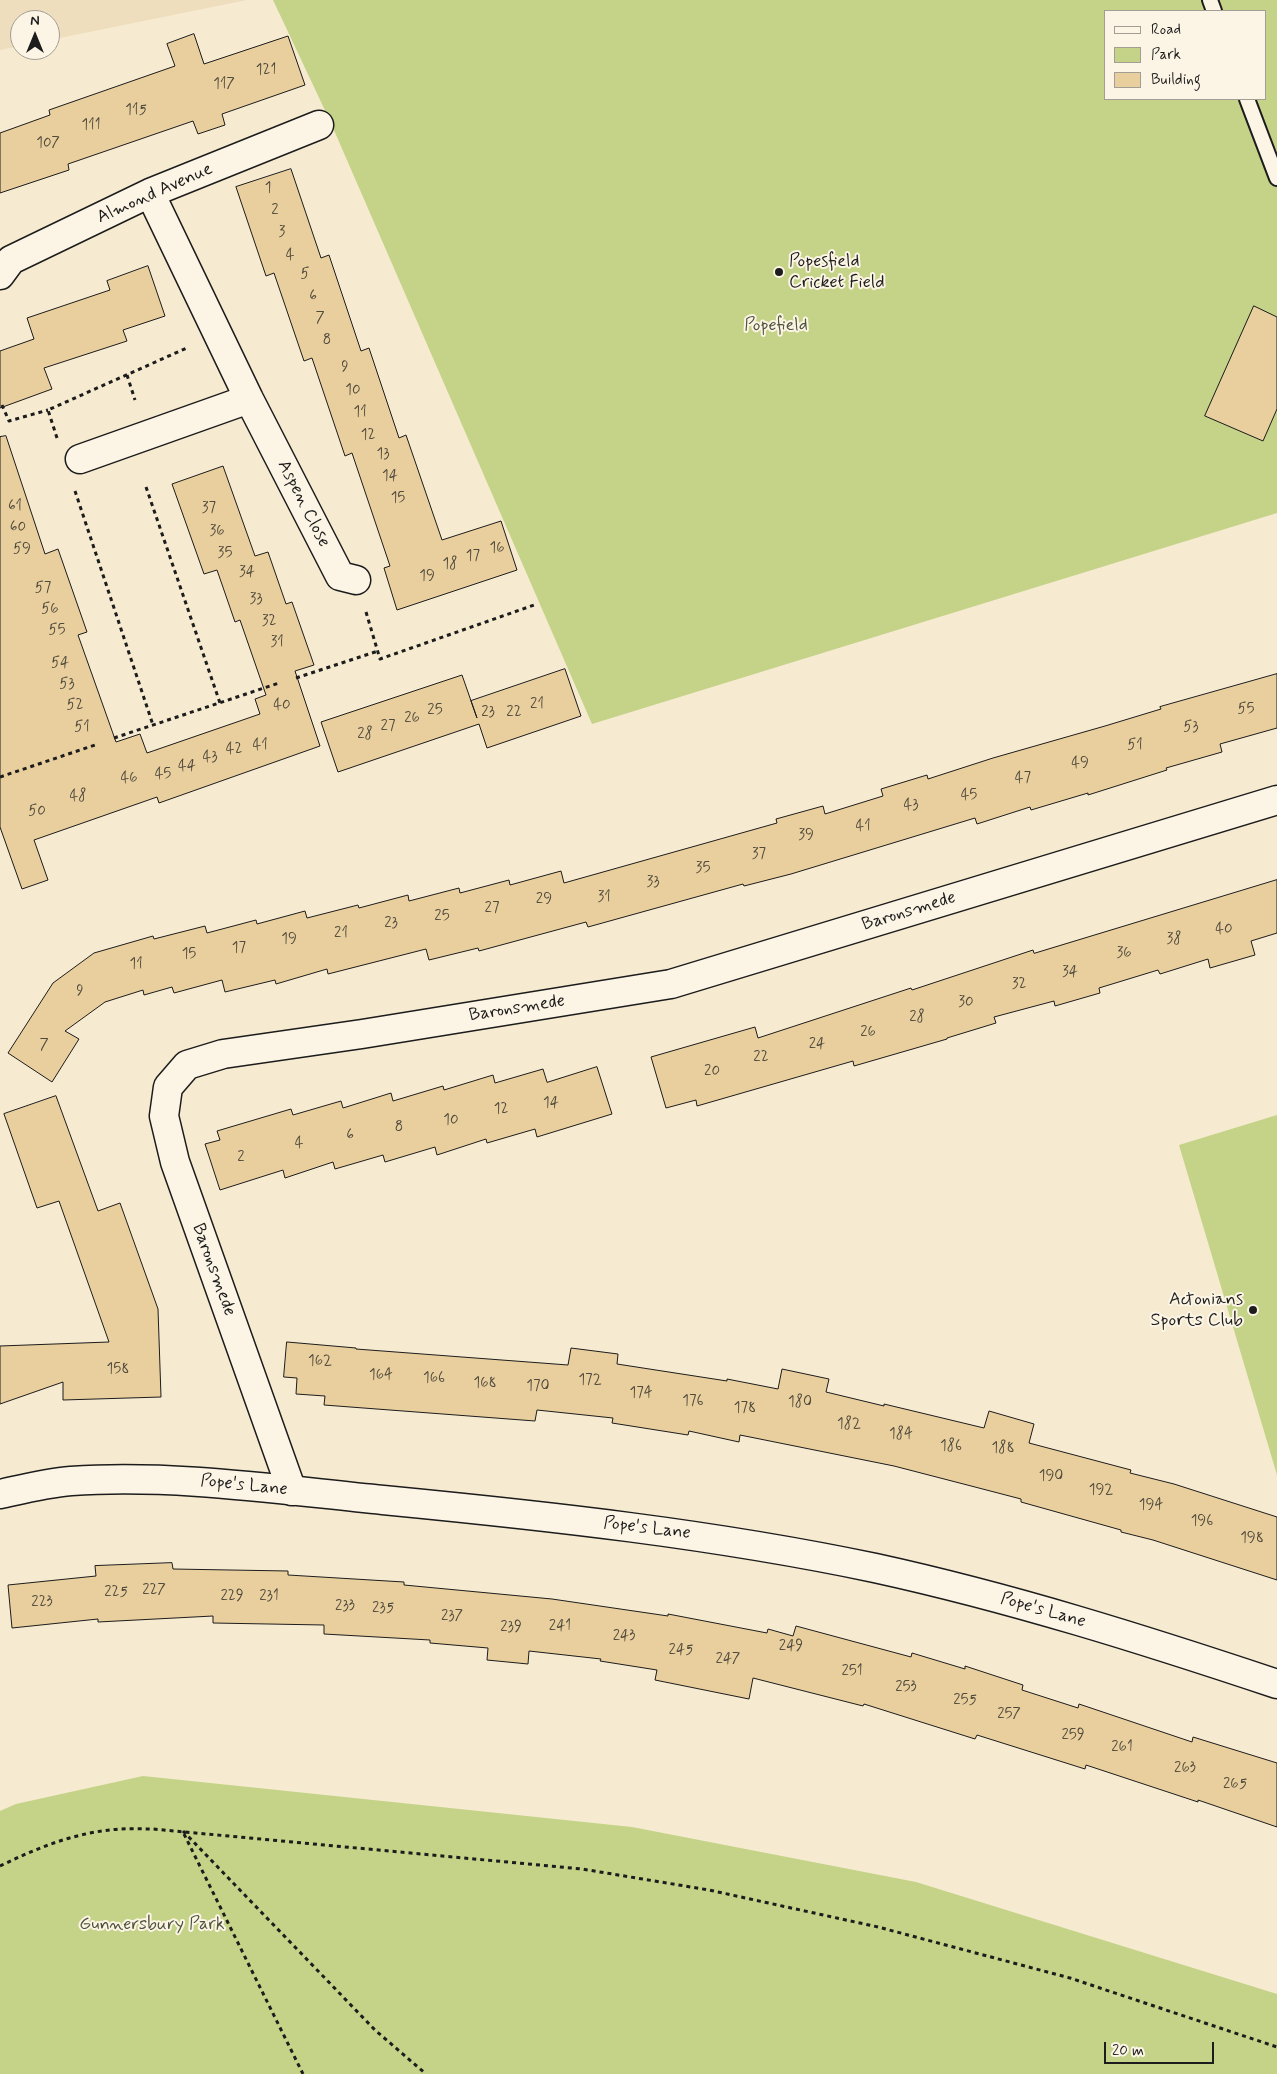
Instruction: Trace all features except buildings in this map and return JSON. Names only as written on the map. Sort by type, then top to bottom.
[{"type":"street","name":"Almond Avenue","points":[[0,275],[11,260],[150,193],[319,125]]},
{"type":"street","name":"Aspen Close","points":[[150,193],[249,399],[340,576],[356,580]]},
{"type":"street","points":[[71,464],[249,399]]},
{"type":"street","name":"Baronsmede","points":[[292,1491],[175,1162],[164,1116],[168,1087],[187,1065],[223,1054],[671,984],[1277,800]]},
{"type":"street","name":"Pope's Lane","points":[[0,1494],[69,1481],[177,1480],[502,1512],[677,1532],[865,1566],[960,1588],[1119,1633],[1277,1684]]},
{"type":"lane","points":[[1247,100],[1277,178]]},
{"type":"path","points":[[2,405],[9,421],[48,410],[218,334]]},
{"type":"path","points":[[127,375],[135,400]]},
{"type":"path","points":[[48,410],[71,464],[153,725]]},
{"type":"path","points":[[146,487],[220,703]]},
{"type":"path","points":[[356,580],[380,659],[537,604]]},
{"type":"path","points":[[296,678],[378,651]]},
{"type":"path","points":[[114,738],[279,683]]},
{"type":"path","points":[[0,777],[95,745]]},
{"type":"path","points":[[0,1866],[33,1849],[75,1836],[110,1830],[182,1831],[582,1869],[709,1890],[878,1927],[1070,1978],[1277,2048]]},
{"type":"path","points":[[182,1831],[303,2074]]},
{"type":"path","points":[[182,1831],[375,2030],[426,2074]]},
{"type":"shaded area","points":[[0,0],[247,0],[60,38],[60,10],[10,10],[10,48],[0,50]]},
{"type":"green space","name":"Popefield","points":[[273,0],[1277,0],[1277,513],[592,724],[330,121]]},
{"type":"green space","name":"Actonians Sports Club","points":[[1277,1115],[1277,1475],[1179,1145]]},
{"type":"green space","name":"Gunnersbury Park","points":[[143,1776],[632,1827],[916,1882],[1277,1994],[1277,2074],[0,2074],[0,1811],[16,1804]]},
{"type":"place","name":"Popesfield Cricket Field","points":[[779,272]]},
{"type":"place","name":"Actonians Sports Club","points":[[1253,1310]]}]
